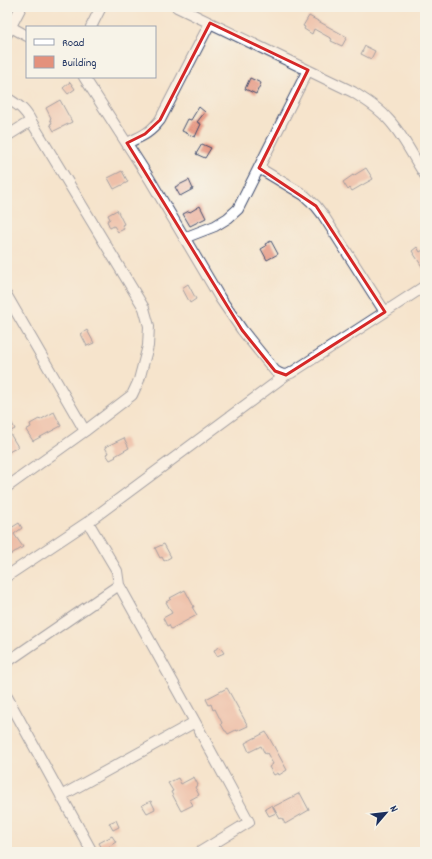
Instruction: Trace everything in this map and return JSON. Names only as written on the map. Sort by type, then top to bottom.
[{"type":"street","points":[[21,7],[9,31],[26,36]]},
{"type":"street","points":[[92,26],[101,7]]},
{"type":"street","points":[[177,7],[353,92],[375,106],[388,118],[425,175]]},
{"type":"street","points":[[127,143],[153,129],[160,120],[210,23]]},
{"type":"street","points":[[184,238],[215,226],[228,218],[238,209],[308,70]]},
{"type":"street","points":[[85,78],[127,143],[220,298],[242,330],[275,371],[281,375],[291,374],[425,286]]},
{"type":"street","points":[[7,98],[22,107],[27,113],[144,308],[149,326],[148,346],[139,380],[132,395],[85,431],[7,486]]},
{"type":"street","points":[[7,136],[31,121]]},
{"type":"street","points":[[259,168],[304,195],[324,215],[385,312]]},
{"type":"street","points":[[7,296],[85,431]]},
{"type":"street","points":[[7,576],[88,522],[286,375]]},
{"type":"street","points":[[88,522],[117,571],[119,585],[249,822],[200,852]]},
{"type":"street","points":[[7,662],[119,585]]},
{"type":"street","points":[[7,697],[92,852]]},
{"type":"street","points":[[61,796],[195,722]]},
{"type":"highlighted area","points":[[210,23],[308,70],[259,168],[316,206],[385,312],[286,375],[275,371],[242,330],[127,143],[145,134],[160,120]]},
{"type":"building","points":[[309,16],[347,37],[342,46],[331,41],[332,39],[314,29],[312,34],[304,29],[305,27],[303,26]]},
{"type":"building","points":[[365,46],[375,51],[371,59],[361,54]]},
{"type":"building","points":[[250,78],[261,83],[256,94],[245,89]]},
{"type":"building","points":[[70,82],[75,89],[68,94],[63,88]]},
{"type":"building","points":[[60,100],[72,122],[54,131],[50,124],[52,123],[51,118],[46,108]]},
{"type":"building","points":[[199,107],[205,112],[197,122],[201,124],[195,137],[182,131],[188,119],[191,120]]},
{"type":"building","points":[[202,144],[211,148],[205,158],[196,154]]},
{"type":"building","points":[[366,168],[373,179],[352,191],[350,188],[348,190],[343,182]]},
{"type":"building","points":[[122,171],[128,182],[114,189],[108,178]]},
{"type":"building","points":[[189,180],[193,189],[180,196],[175,187]]},
{"type":"building","points":[[200,206],[206,218],[190,226],[183,214]]},
{"type":"building","points":[[117,210],[124,224],[122,225],[124,229],[118,232],[114,226],[110,228],[107,221],[110,219],[108,215]]},
{"type":"building","points":[[271,241],[278,254],[267,260],[261,249],[266,246],[265,244]]},
{"type":"building","points":[[417,247],[420,252],[425,249],[425,271],[412,251]]},
{"type":"building","points":[[188,284],[196,299],[190,303],[182,288]]},
{"type":"building","points":[[87,330],[94,343],[87,346],[81,334]]},
{"type":"building","points":[[54,412],[61,426],[33,441],[26,430],[31,427],[30,424]]},
{"type":"building","points":[[7,414],[15,429],[9,432],[18,447],[7,453]]},
{"type":"building","points":[[124,438],[129,448],[110,460],[106,454],[108,453],[105,447]]},
{"type":"building","points":[[7,523],[11,528],[19,523],[22,528],[14,534],[23,547],[7,557]]},
{"type":"building","points":[[164,544],[171,557],[164,561],[162,557],[160,558],[155,548]]},
{"type":"building","points":[[185,590],[197,615],[171,629],[169,625],[167,626],[163,618],[172,613],[166,602],[171,599],[170,598]]},
{"type":"building","points":[[220,647],[224,653],[217,656],[214,650]]},
{"type":"building","points":[[227,688],[248,726],[228,734],[221,724],[222,723],[215,709],[213,710],[211,704],[209,705],[206,699]]},
{"type":"building","points":[[266,732],[287,770],[279,775],[278,773],[274,775],[269,767],[273,764],[261,746],[249,752],[245,743]]},
{"type":"building","points":[[194,777],[198,785],[195,787],[199,795],[190,800],[193,805],[181,811],[168,783],[178,778],[181,784]]},
{"type":"building","points":[[300,793],[309,810],[285,824],[282,818],[280,819],[273,807]]},
{"type":"building","points":[[151,801],[155,809],[147,813],[142,805]]},
{"type":"building","points":[[272,805],[276,813],[269,816],[265,809]]},
{"type":"building","points":[[116,820],[119,827],[113,830],[109,823]]},
{"type":"building","points":[[112,836],[116,842],[103,850],[99,843]]}]
